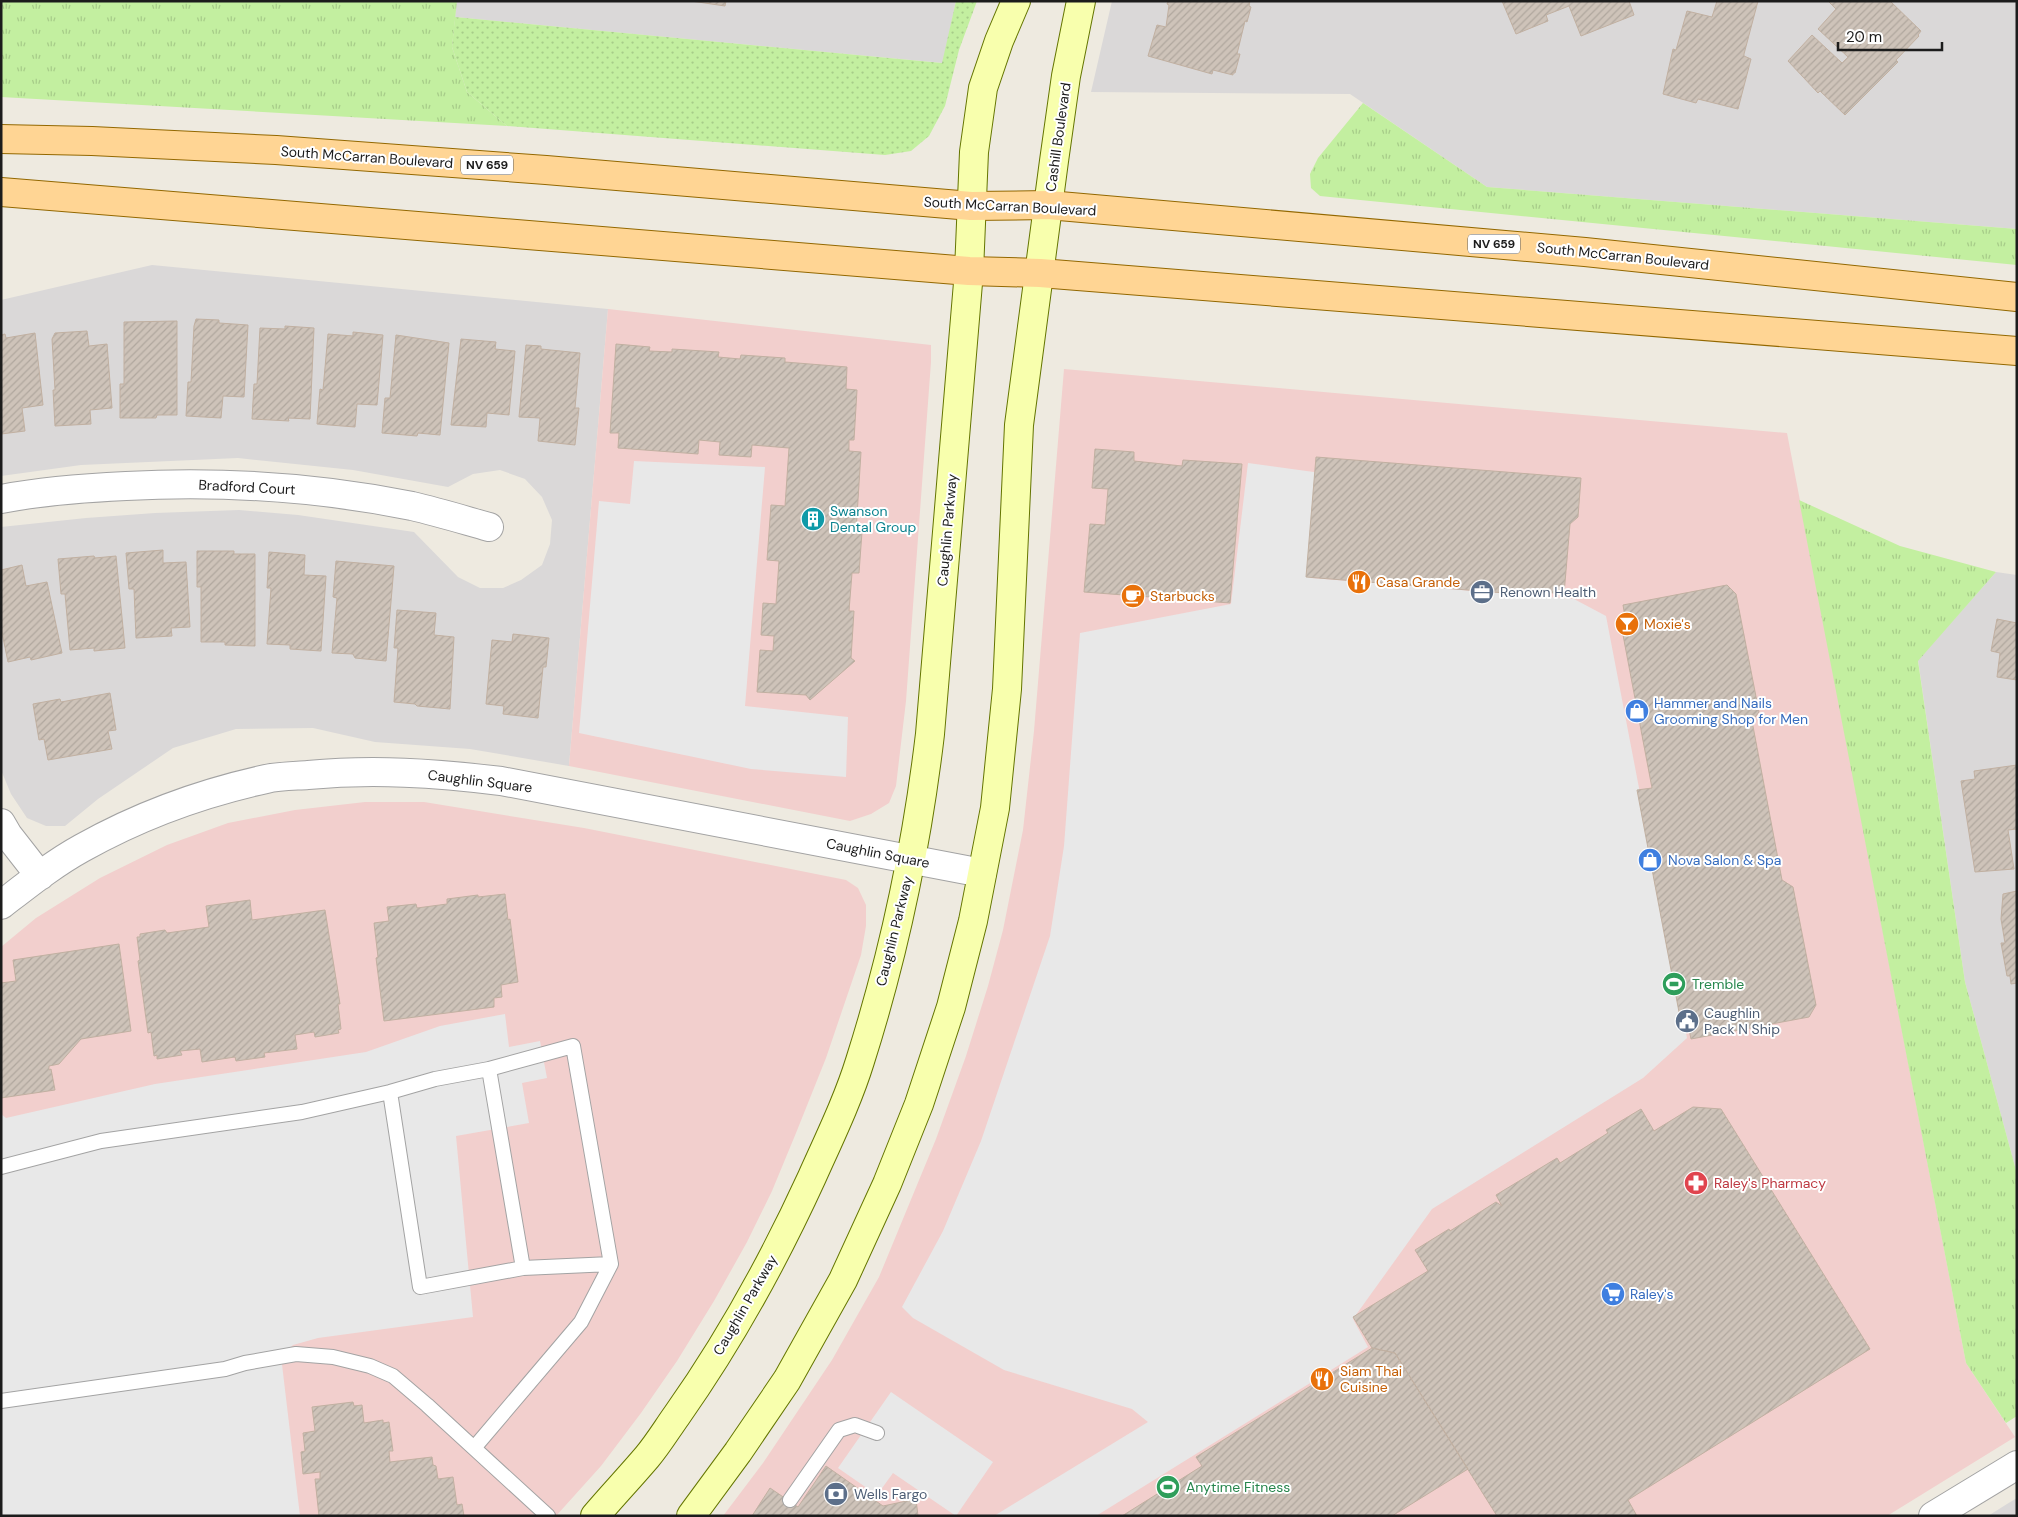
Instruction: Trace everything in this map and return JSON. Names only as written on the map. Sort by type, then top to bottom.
[{"type":"main road","name":"South McCarran Boulevard","points":[[1,139],[92,140],[286,151],[546,170],[971,206],[1048,205],[1586,252],[2017,297]]},
{"type":"main road","points":[[1,192],[969,272],[1040,273],[2017,351]]},
{"type":"street","points":[[969,272],[974,152],[983,88],[999,41],[1016,1]]},
{"type":"street","name":"Cashill Boulevard","points":[[1040,273],[1066,76],[1081,1]]},
{"type":"street","name":"Caughlin Parkway","points":[[595,1516],[648,1456],[696,1388],[745,1309],[790,1225],[827,1145],[860,1062],[884,976],[922,804],[930,734],[969,272]]},
{"type":"street","points":[[691,1516],[787,1380],[843,1280],[887,1184],[919,1104],[951,1007],[973,921],[995,808],[1007,689],[1020,425],[1040,273]]},
{"type":"street","name":"Bradford Court","points":[[1,500],[84,488],[162,484],[252,485],[328,492],[413,506],[490,527]]},
{"type":"street","name":"Caughlin Square","points":[[1,905],[81,848],[143,817],[196,798],[267,779],[353,771],[435,773],[501,781],[719,821],[982,873]]},
{"type":"street","points":[[1,823],[40,876]]},
{"type":"street","points":[[1933,1516],[2017,1465]]},
{"type":"lane","points":[[1,1167],[94,1142],[302,1112],[390,1092],[435,1079],[489,1069],[573,1046],[611,1264],[581,1322],[474,1448]]},
{"type":"lane","points":[[489,1069],[523,1268]]},
{"type":"lane","points":[[390,1092],[420,1287],[523,1268],[611,1264]]},
{"type":"lane","points":[[1,1401],[225,1369],[244,1363],[296,1354],[333,1356],[370,1366],[393,1376],[548,1516]]},
{"type":"lane","points":[[790,1500],[839,1430],[855,1425],[878,1433]]},
{"type":"shaded area","points":[[457,1],[956,1],[943,63],[455,17]]},
{"type":"shaded area","points":[[1112,1],[2017,1],[2017,229],[1487,187],[1350,94],[1091,92]]},
{"type":"shaded area","points":[[152,265],[608,309],[569,766],[470,749],[375,742],[313,728],[236,729],[173,748],[98,799],[65,826],[46,826],[27,818],[11,794],[1,770],[1,527],[155,513],[239,510],[298,515],[414,532],[458,577],[480,588],[503,588],[521,580],[542,565],[550,544],[552,520],[542,497],[525,479],[500,470],[473,474],[448,487],[353,470],[238,458],[81,465],[1,476],[1,300]]},
{"type":"shaded area","points":[[608,309],[931,345],[906,701],[896,786],[889,803],[871,814],[850,821],[569,766]]},
{"type":"shaded area","points":[[1064,369],[1787,433],[1966,1363],[2015,1437],[1887,1516],[723,1516],[763,1463],[832,1360],[879,1277],[936,1139],[966,1056],[988,986],[1003,930],[1023,830],[1034,731]]},
{"type":"shaded area","points":[[634,461],[765,467],[745,706],[848,717],[846,777],[751,769],[579,733],[599,501],[630,504]]},
{"type":"shaded area","points":[[1248,463],[1321,473],[1311,578],[1574,599],[1606,616],[1687,1038],[1643,1078],[1432,1209],[1353,1319],[1368,1347],[1096,1516],[994,1516],[1148,1422],[1132,1409],[1004,1370],[913,1318],[902,1307],[943,1231],[981,1141],[1050,936],[1064,846],[1080,633],[1231,604]]},
{"type":"shaded area","points":[[1996,572],[2017,575],[2017,1174],[1965,982],[1918,660]]},
{"type":"shaded area","points":[[365,802],[424,802],[584,828],[846,880],[858,888],[866,905],[866,926],[861,955],[826,1058],[772,1191],[747,1242],[677,1361],[641,1413],[601,1466],[556,1516],[1,1516],[1,947],[36,918],[100,878],[167,845],[228,823],[295,810]]},
{"type":"shaded area","points":[[505,1014],[509,1047],[540,1041],[547,1078],[522,1083],[529,1123],[456,1136],[473,1317],[318,1338],[293,1345],[281,1356],[300,1516],[1,1516],[1,1114],[6,1118],[155,1084],[366,1052],[440,1026]]},
{"type":"shaded area","points":[[891,1392],[993,1462],[956,1516],[893,1473],[877,1495],[838,1468]]},
{"type":"shaded area","points":[[2017,1498],[2017,1516],[1988,1516],[2007,1504]]},
{"type":"green space","points":[[1,1],[457,1],[452,47],[467,92],[507,126],[1,97]]},
{"type":"green space","points":[[956,1],[977,1],[959,50],[945,106],[929,136],[911,151],[885,155],[507,126],[467,92],[452,47],[455,17],[942,63]]},
{"type":"green space","points":[[1363,103],[1487,187],[2017,229],[2017,265],[1320,196],[1311,188],[1310,174],[1318,158]]},
{"type":"green space","points":[[1799,500],[1900,546],[1996,572],[1918,661],[1965,982],[2017,1174],[2017,1416],[2006,1423],[1966,1363]]},
{"type":"building","points":[[691,1],[726,1],[725,6]]},
{"type":"building","points":[[1168,1],[1250,1],[1249,6],[1251,7],[1247,22],[1245,21],[1237,54],[1240,54],[1233,75],[1213,70],[1212,74],[1148,56],[1157,25],[1166,27]]},
{"type":"building","points":[[1502,1],[1629,1],[1634,15],[1581,36],[1569,6],[1546,15],[1548,21],[1516,34]]},
{"type":"building","points":[[1717,1],[1758,1],[1744,54],[1744,56],[1751,59],[1738,109],[1698,99],[1696,103],[1663,94],[1673,49],[1676,50],[1687,11],[1712,17]]},
{"type":"building","points":[[1828,1],[1890,1],[1921,31],[1919,36],[1896,60],[1898,62],[1845,115],[1820,91],[1818,93],[1788,61],[1812,35],[1842,63],[1848,57],[1818,29],[1836,9]]},
{"type":"building","points":[[196,319],[219,320],[219,323],[248,325],[244,397],[223,396],[221,418],[186,416]]},
{"type":"building","points":[[177,321],[177,415],[157,415],[156,418],[120,418],[120,384],[124,384],[124,322]]},
{"type":"building","points":[[285,326],[314,328],[310,419],[288,418],[289,421],[252,419],[254,384],[257,384],[260,328],[285,329]]},
{"type":"building","points":[[87,331],[89,346],[107,344],[112,408],[90,410],[91,424],[55,426],[52,339],[55,333]]},
{"type":"building","points":[[353,332],[383,335],[377,405],[357,404],[355,427],[317,424],[320,389],[323,390],[328,334],[353,336]]},
{"type":"building","points":[[35,333],[43,405],[22,408],[25,431],[1,434],[1,335],[5,334],[6,338]]},
{"type":"building","points":[[396,335],[449,343],[440,435],[418,433],[417,436],[382,433],[385,398],[390,398]]},
{"type":"building","points":[[461,339],[496,342],[495,349],[515,351],[509,415],[487,413],[486,427],[451,425]]},
{"type":"building","name":"Swanson Dental Group","points":[[616,344],[650,347],[649,351],[672,352],[672,349],[719,352],[718,357],[740,359],[741,355],[785,358],[785,362],[847,367],[846,389],[857,390],[854,440],[849,440],[849,451],[861,452],[856,532],[862,532],[859,573],[852,573],[849,611],[854,611],[851,658],[855,661],[810,700],[806,695],[757,692],[760,650],[773,651],[774,636],[761,635],[763,603],[776,604],[779,561],[767,560],[771,505],[785,506],[789,448],[752,445],[751,457],[719,455],[720,442],[699,440],[698,454],[618,448],[619,433],[610,433]]},
{"type":"building","points":[[526,345],[541,346],[541,349],[580,353],[575,408],[579,408],[575,445],[538,441],[540,418],[519,417]]},
{"type":"building","points":[[1095,449],[1134,452],[1134,461],[1182,466],[1183,460],[1242,464],[1230,603],[1084,592],[1090,524],[1105,525],[1108,489],[1092,488]]},
{"type":"building","points":[[1316,457],[1581,478],[1578,517],[1570,524],[1564,594],[1533,591],[1530,595],[1306,577]]},
{"type":"building","points":[[163,550],[163,563],[186,562],[190,627],[171,628],[172,636],[136,638],[134,589],[129,589],[126,553]]},
{"type":"building","points":[[197,551],[234,551],[234,554],[255,554],[255,646],[225,645],[225,642],[201,642],[201,587],[197,587]]},
{"type":"building","points":[[269,552],[305,555],[304,575],[326,576],[321,651],[290,649],[290,645],[267,644],[271,588],[267,588]]},
{"type":"building","points":[[94,556],[95,558],[116,556],[125,648],[94,651],[94,648],[70,650],[65,594],[61,594],[58,559]]},
{"type":"building","points":[[336,561],[394,566],[386,661],[355,658],[353,654],[332,653],[337,598],[333,597]]},
{"type":"building","points":[[22,565],[26,586],[47,582],[62,653],[31,660],[30,657],[8,662],[1,628],[1,570]]},
{"type":"building","points":[[1727,585],[1736,594],[1759,712],[1752,721],[1782,880],[1793,887],[1816,1005],[1809,1017],[1691,1039],[1686,1016],[1679,1012],[1637,790],[1652,788],[1623,635],[1627,628],[1623,605]]},
{"type":"building","points":[[397,610],[436,613],[434,635],[454,637],[450,709],[394,702],[398,648],[394,648]]},
{"type":"building","points":[[1997,619],[2017,623],[2017,680],[1997,677],[2000,653],[1991,651]]},
{"type":"building","points":[[513,634],[549,638],[546,667],[543,667],[538,718],[503,714],[504,706],[486,704],[492,640],[512,642]]},
{"type":"building","points":[[110,693],[116,730],[108,731],[112,749],[48,760],[44,739],[39,740],[33,704],[60,699],[61,702]]},
{"type":"building","points":[[2017,765],[2017,829],[2008,830],[2014,869],[1975,872],[1961,781],[1975,779],[1974,771]]},
{"type":"building","points":[[2017,891],[2017,983],[2011,984],[2010,976],[2007,976],[2001,943],[2005,943],[2001,919],[2003,894]]},
{"type":"building","points":[[505,894],[518,982],[501,985],[502,997],[494,998],[494,1007],[384,1021],[376,958],[378,957],[374,923],[389,921],[387,907],[416,904],[417,908],[447,904],[447,899]]},
{"type":"building","points":[[250,900],[252,920],[325,910],[340,1004],[338,1004],[341,1029],[338,1030],[339,1033],[315,1037],[314,1032],[295,1035],[297,1049],[264,1053],[265,1057],[236,1061],[235,1057],[202,1062],[200,1049],[180,1051],[182,1055],[157,1059],[157,1055],[154,1056],[151,1032],[148,1033],[138,961],[140,960],[137,937],[140,937],[140,934],[165,930],[167,933],[209,927],[206,906]]},
{"type":"building","points":[[119,944],[131,1031],[81,1039],[59,1064],[49,1066],[55,1090],[1,1098],[1,983],[16,981],[13,960]]},
{"type":"building","name":"Raley's","points":[[1693,1107],[1721,1109],[1870,1349],[1628,1500],[1637,1516],[1497,1516],[1395,1353],[1372,1348],[1353,1317],[1428,1271],[1415,1250],[1496,1202],[1502,1206],[1496,1195],[1557,1158],[1560,1163],[1608,1133],[1606,1130],[1641,1109],[1654,1131]]},
{"type":"building","points":[[1372,1348],[1395,1353],[1468,1469],[1392,1516],[1122,1516],[1202,1466],[1196,1457]]},
{"type":"building","points":[[353,1402],[354,1406],[362,1405],[364,1423],[383,1420],[383,1423],[389,1422],[393,1451],[389,1451],[390,1462],[432,1457],[438,1479],[453,1477],[457,1505],[462,1504],[464,1516],[319,1516],[315,1479],[320,1479],[320,1472],[303,1474],[301,1452],[305,1451],[303,1433],[315,1431],[312,1407]]},
{"type":"building","name":"Wells Fargo","points":[[826,1466],[883,1506],[916,1499],[918,1516],[752,1516],[770,1488],[798,1507]]},
{"type":"place","name":"Swanson Dental Group","points":[[813,519]]},
{"type":"place","name":"Casa Grande","points":[[1359,582]]},
{"type":"place","name":"Renown Health","points":[[1482,592]]},
{"type":"place","name":"Starbucks","points":[[1133,596]]},
{"type":"place","name":"Moxie's","points":[[1627,624]]},
{"type":"place","name":"Hammer and Nails Grooming Shop for Men","points":[[1637,711]]},
{"type":"place","name":"Nova Salon & Spa","points":[[1650,860]]},
{"type":"place","name":"Tremble","points":[[1674,984]]},
{"type":"place","name":"Caughlin Pack N Ship","points":[[1687,1021]]},
{"type":"place","name":"Raley's Pharmacy","points":[[1696,1183]]},
{"type":"place","name":"Raley's","points":[[1613,1294]]},
{"type":"place","name":"Siam Thai Cuisine","points":[[1322,1379]]},
{"type":"place","name":"Anytime Fitness","points":[[1168,1487]]},
{"type":"place","name":"Wells Fargo","points":[[836,1494]]}]
